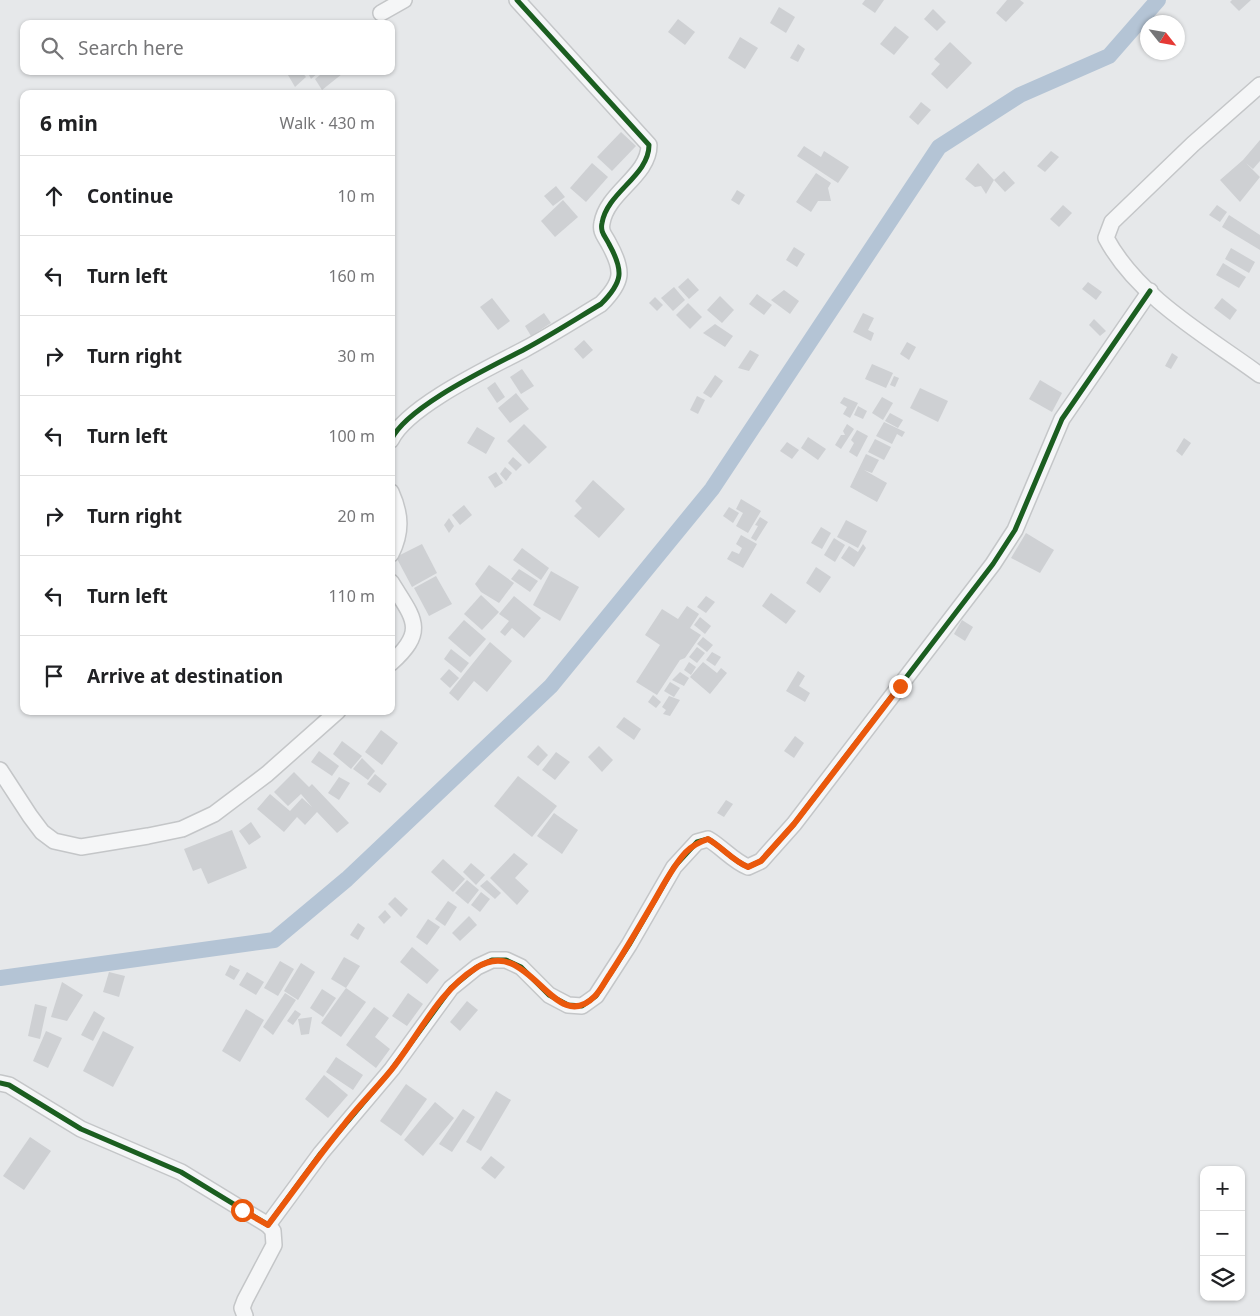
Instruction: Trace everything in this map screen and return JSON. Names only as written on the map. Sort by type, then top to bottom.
[{"type":"street","points":[[381,13],[404,0]]},
{"type":"street","points":[[395,432],[413,415],[454,388],[601,304],[615,290],[619,279],[620,268],[602,232],[602,221],[626,184],[644,164],[649,154],[649,145],[517,0]]},
{"type":"street","points":[[1260,85],[1193,144],[1112,222],[1106,238],[1112,250],[1150,291],[1177,314],[1260,375]]},
{"type":"street","points":[[268,1225],[339,1130],[392,1069],[451,988],[477,967],[492,960],[506,960],[521,967],[549,995],[568,1005],[582,1006],[596,996],[629,945],[674,868],[697,842],[708,839],[724,848],[739,863],[748,867],[761,861],[794,824],[993,564],[1015,530],[1062,419],[1150,291]]},
{"type":"street","points":[[395,500],[398,506],[401,525],[395,542]]},
{"type":"street","points":[[395,589],[414,624],[414,635],[407,648],[395,659]]},
{"type":"street","points":[[0,770],[36,824],[54,840],[81,847],[148,836],[182,829],[214,814],[273,769],[334,715]]},
{"type":"street","points":[[0,1083],[9,1085],[81,1129],[181,1172],[268,1225],[273,1231],[274,1245],[245,1300],[242,1308],[245,1316]]},
{"type":"building","points":[[865,0],[884,0],[875,13],[862,4]]},
{"type":"building","points":[[1007,0],[1020,0],[1024,3],[1006,22],[996,13]]},
{"type":"building","points":[[1232,0],[1251,0],[1239,11],[1230,2]]},
{"type":"building","points":[[779,7],[795,17],[786,33],[770,23]]},
{"type":"building","points":[[933,9],[946,22],[937,31],[924,19]]},
{"type":"building","points":[[678,19],[695,32],[685,45],[668,32]]},
{"type":"building","points":[[895,26],[909,37],[894,55],[880,44]]},
{"type":"building","points":[[740,37],[758,48],[745,69],[728,58]]},
{"type":"building","points":[[950,42],[972,63],[947,89],[931,74],[940,64],[934,59]]},
{"type":"building","points":[[798,44],[805,49],[798,62],[790,58]]},
{"type":"building","points":[[288,75],[304,75],[306,77],[295,87]]},
{"type":"building","points":[[320,75],[341,75],[322,90],[315,79]]},
{"type":"building","points":[[921,102],[931,110],[918,125],[909,117]]},
{"type":"building","points":[[621,132],[636,146],[612,171],[597,157]]},
{"type":"building","points":[[1260,140],[1260,161],[1253,169],[1246,163],[1260,177],[1240,202],[1220,180],[1243,160]]},
{"type":"building","points":[[804,146],[821,157],[824,151],[849,167],[838,183],[797,156]]},
{"type":"building","points":[[1051,151],[1059,157],[1045,172],[1037,166]]},
{"type":"building","points":[[592,163],[608,177],[586,202],[570,188]]},
{"type":"building","points":[[978,163],[994,180],[986,194],[981,186],[975,187],[965,179]]},
{"type":"building","points":[[1004,171],[1015,183],[1005,192],[994,180]]},
{"type":"building","points":[[816,173],[831,183],[828,188],[831,201],[818,201],[811,212],[796,202]]},
{"type":"building","points":[[556,186],[565,197],[553,206],[544,196]]},
{"type":"building","points":[[737,190],[745,195],[739,205],[731,200]]},
{"type":"building","points":[[563,200],[578,217],[555,237],[541,221]]},
{"type":"building","points":[[1063,205],[1072,213],[1059,227],[1050,219]]},
{"type":"building","points":[[1217,205],[1227,212],[1220,222],[1209,215]]},
{"type":"building","points":[[1229,215],[1260,235],[1260,250],[1222,227]]},
{"type":"building","points":[[794,247],[805,254],[797,267],[786,260]]},
{"type":"building","points":[[1231,248],[1255,262],[1249,273],[1225,259]]},
{"type":"building","points":[[1223,263],[1246,277],[1239,288],[1216,275]]},
{"type":"building","points":[[688,278],[699,290],[689,299],[678,287]]},
{"type":"building","points":[[1088,282],[1102,292],[1096,300],[1082,289]]},
{"type":"building","points":[[674,287],[685,300],[673,311],[661,298]]},
{"type":"building","points":[[784,290],[799,301],[790,314],[771,300]]},
{"type":"building","points":[[757,294],[772,305],[764,315],[749,304]]},
{"type":"building","points":[[720,296],[734,310],[722,323],[707,310]]},
{"type":"building","points":[[655,297],[663,305],[657,311],[649,303]]},
{"type":"building","points":[[492,298],[510,321],[498,330],[480,307]]},
{"type":"building","points":[[1222,298],[1237,310],[1230,320],[1214,308]]},
{"type":"building","points":[[688,303],[702,317],[690,329],[676,315]]},
{"type":"building","points":[[544,313],[551,323],[531,336],[525,326]]},
{"type":"building","points":[[863,313],[874,318],[868,330],[874,333],[871,341],[853,332]]},
{"type":"building","points":[[1094,319],[1106,331],[1100,336],[1089,325]]},
{"type":"building","points":[[715,324],[733,336],[725,347],[703,333]]},
{"type":"building","points":[[584,340],[593,350],[583,359],[574,349]]},
{"type":"building","points":[[907,342],[916,347],[909,360],[900,354]]},
{"type":"building","points":[[750,350],[759,355],[749,371],[738,368]]},
{"type":"building","points":[[1172,353],[1178,357],[1171,369],[1165,366]]},
{"type":"building","points":[[872,364],[893,373],[886,388],[865,379]]},
{"type":"building","points":[[522,369],[534,386],[521,394],[510,377]]},
{"type":"building","points":[[715,375],[723,381],[711,398],[703,393]]},
{"type":"building","points":[[894,376],[899,378],[895,387],[890,385]]},
{"type":"building","points":[[1040,380],[1062,393],[1052,412],[1029,399]]},
{"type":"building","points":[[495,382],[505,397],[497,403],[487,388]]},
{"type":"building","points":[[920,388],[948,401],[938,422],[910,408]]},
{"type":"building","points":[[516,393],[529,409],[510,423],[498,408]]},
{"type":"building","points":[[697,396],[705,400],[698,414],[690,410]]},
{"type":"building","points":[[844,397],[858,403],[850,418],[843,414],[847,407],[840,403]]},
{"type":"building","points":[[882,397],[893,403],[883,420],[872,413]]},
{"type":"building","points":[[858,406],[867,411],[863,419],[854,415]]},
{"type":"building","points":[[890,413],[903,420],[898,428],[885,421]]},
{"type":"building","points":[[884,422],[905,432],[902,437],[897,434],[892,444],[876,436]]},
{"type":"building","points":[[524,424],[547,447],[529,464],[507,441]]},
{"type":"building","points":[[847,424],[854,429],[841,449],[835,445],[841,435],[845,435],[843,431]]},
{"type":"building","points":[[477,427],[495,438],[486,454],[467,443]]},
{"type":"building","points":[[857,430],[868,436],[857,457],[849,452],[854,443],[851,440]]},
{"type":"building","points":[[808,437],[826,449],[818,460],[801,448]]},
{"type":"building","points":[[1184,438],[1191,443],[1182,456],[1176,451]]},
{"type":"building","points":[[875,439],[891,447],[884,460],[868,452]]},
{"type":"building","points":[[787,442],[799,450],[792,459],[780,451]]},
{"type":"building","points":[[866,454],[879,460],[872,473],[864,470],[887,483],[877,502],[850,487]]},
{"type":"building","points":[[513,457],[522,465],[516,471],[508,463]]},
{"type":"building","points":[[505,467],[512,473],[506,481],[500,474]]},
{"type":"building","points":[[496,472],[503,483],[495,488],[488,477]]},
{"type":"building","points":[[593,480],[625,509],[599,538],[574,516],[582,508],[575,501]]},
{"type":"building","points":[[741,499],[761,511],[748,533],[736,526],[743,513],[736,509]]},
{"type":"building","points":[[464,505],[472,515],[460,525],[452,515]]},
{"type":"building","points":[[729,507],[739,513],[733,523],[723,516]]},
{"type":"building","points":[[760,517],[768,522],[756,541],[751,538],[758,526],[755,525]]},
{"type":"building","points":[[449,518],[454,526],[449,533],[444,525]]},
{"type":"building","points":[[846,520],[867,531],[858,548],[837,537]]},
{"type":"building","points":[[821,527],[831,533],[822,549],[811,543]]},
{"type":"building","points":[[1026,533],[1054,550],[1040,573],[1011,558]]},
{"type":"building","points":[[741,535],[757,544],[743,568],[727,559],[732,551],[739,554],[742,548],[736,544]]},
{"type":"building","points":[[834,538],[845,545],[835,562],[824,555]]},
{"type":"building","points":[[422,544],[437,573],[412,587],[396,557]]},
{"type":"building","points":[[863,544],[866,548],[854,567],[841,558],[849,546],[858,552]]},
{"type":"building","points":[[522,548],[549,568],[541,580],[513,560]]},
{"type":"building","points":[[489,565],[514,583],[499,603],[481,592],[475,584]]},
{"type":"building","points":[[816,567],[831,577],[820,593],[806,583]]},
{"type":"building","points":[[519,569],[538,581],[530,592],[511,579]]},
{"type":"building","points":[[551,571],[579,587],[560,621],[533,605]]},
{"type":"building","points":[[436,576],[452,604],[429,616],[414,588]]},
{"type":"building","points":[[771,593],[796,611],[786,624],[762,606]]},
{"type":"building","points":[[481,595],[499,612],[482,630],[464,614]]},
{"type":"building","points":[[514,596],[541,618],[524,638],[512,628],[505,636],[500,632],[509,621],[499,614]]},
{"type":"building","points":[[706,596],[715,602],[706,613],[697,607]]},
{"type":"building","points":[[687,606],[699,614],[690,628],[701,635],[685,658],[680,660],[657,695],[636,682],[660,645],[645,635],[662,609],[678,619]]},
{"type":"building","points":[[700,617],[711,626],[705,634],[694,625]]},
{"type":"building","points":[[464,620],[486,639],[470,657],[448,638]]},
{"type":"building","points":[[962,620],[973,627],[965,641],[954,634]]},
{"type":"building","points":[[703,637],[713,645],[707,652],[697,644]]},
{"type":"building","points":[[490,642],[512,661],[487,692],[474,681],[458,701],[449,693]]},
{"type":"building","points":[[697,647],[705,653],[697,663],[689,657]]},
{"type":"building","points":[[451,649],[469,663],[461,673],[444,659]]},
{"type":"building","points":[[712,652],[721,657],[715,666],[706,660]]},
{"type":"building","points":[[689,662],[696,667],[691,675],[684,670]]},
{"type":"building","points":[[703,662],[717,673],[721,668],[727,673],[710,694],[690,677]]},
{"type":"building","points":[[449,669],[459,678],[450,688],[440,679]]},
{"type":"building","points":[[798,671],[805,676],[799,686],[810,693],[805,702],[786,691]]},
{"type":"building","points":[[680,672],[689,678],[684,686],[672,680]]},
{"type":"building","points":[[670,682],[680,688],[674,697],[664,691]]},
{"type":"building","points":[[653,695],[661,702],[656,708],[648,702]]},
{"type":"building","points":[[669,696],[680,700],[670,716],[663,714],[666,710],[662,707]]},
{"type":"building","points":[[624,717],[641,729],[634,740],[616,727]]},
{"type":"building","points":[[381,730],[398,743],[382,765],[365,752]]},
{"type":"building","points":[[795,736],[804,743],[794,758],[784,751]]},
{"type":"building","points":[[342,741],[362,756],[351,769],[333,754]]},
{"type":"building","points":[[538,745],[548,755],[538,766],[527,757]]},
{"type":"building","points":[[599,746],[613,760],[602,772],[588,757]]},
{"type":"building","points":[[319,751],[339,766],[332,776],[311,762]]},
{"type":"building","points":[[556,752],[570,762],[555,780],[542,770]]},
{"type":"building","points":[[362,758],[375,771],[368,780],[353,769]]},
{"type":"building","points":[[294,772],[309,787],[312,784],[349,823],[337,833],[317,812],[305,825],[297,817],[284,832],[257,809],[270,794],[290,811],[302,798],[312,807],[301,794],[288,806],[274,792]]},
{"type":"building","points":[[375,774],[387,784],[380,793],[367,784]]},
{"type":"building","points":[[518,776],[557,806],[532,837],[494,806]]},
{"type":"building","points":[[339,777],[350,783],[339,800],[328,793]]},
{"type":"building","points":[[726,800],[733,804],[724,817],[717,813]]},
{"type":"building","points":[[554,813],[578,830],[562,854],[537,836]]},
{"type":"building","points":[[251,822],[261,837],[249,845],[239,831]]},
{"type":"building","points":[[232,830],[247,868],[208,884],[201,868],[193,871],[184,849]]},
{"type":"building","points":[[514,853],[528,864],[515,878],[529,891],[517,905],[490,878]]},
{"type":"building","points":[[443,859],[465,879],[453,892],[431,872]]},
{"type":"building","points":[[471,863],[485,875],[476,885],[463,872]]},
{"type":"building","points":[[467,880],[479,890],[468,904],[455,893]]},
{"type":"building","points":[[487,880],[501,893],[495,899],[480,886]]},
{"type":"building","points":[[481,892],[490,899],[480,912],[471,905]]},
{"type":"building","points":[[395,897],[408,909],[401,917],[388,904]]},
{"type":"building","points":[[448,901],[457,907],[445,926],[435,919]]},
{"type":"building","points":[[385,910],[391,917],[384,924],[378,917]]},
{"type":"building","points":[[469,916],[477,925],[460,941],[452,933]]},
{"type":"building","points":[[428,919],[440,927],[427,945],[416,937]]},
{"type":"building","points":[[358,923],[365,928],[358,940],[350,935]]},
{"type":"building","points":[[412,947],[439,970],[427,984],[400,962]]},
{"type":"building","points":[[344,957],[360,966],[346,988],[331,979]]},
{"type":"building","points":[[280,961],[294,969],[278,996],[264,988]]},
{"type":"building","points":[[301,963],[315,972],[298,1000],[284,991]]},
{"type":"building","points":[[230,965],[240,970],[234,980],[225,975]]},
{"type":"building","points":[[109,972],[125,976],[119,997],[103,992]]},
{"type":"building","points":[[247,972],[264,982],[256,995],[239,985]]},
{"type":"building","points":[[62,982],[83,995],[67,1021],[51,1017]]},
{"type":"building","points":[[346,988],[366,1002],[341,1037],[321,1023]]},
{"type":"building","points":[[322,989],[336,998],[323,1017],[310,1008]]},
{"type":"building","points":[[285,993],[296,1000],[273,1035],[263,1027]]},
{"type":"building","points":[[408,993],[423,1004],[407,1026],[392,1016]]},
{"type":"building","points":[[467,1001],[478,1010],[460,1031],[450,1022]]},
{"type":"building","points":[[35,1004],[47,1007],[40,1039],[28,1036]]},
{"type":"building","points":[[374,1007],[389,1018],[375,1037],[390,1049],[376,1068],[346,1045]]},
{"type":"building","points":[[246,1009],[264,1020],[240,1062],[222,1051]]},
{"type":"building","points":[[295,1010],[301,1014],[293,1025],[287,1021]]},
{"type":"building","points":[[94,1011],[105,1018],[93,1041],[81,1035]]},
{"type":"building","points":[[312,1017],[309,1034],[301,1035],[298,1019]]},
{"type":"building","points":[[46,1031],[62,1038],[48,1068],[33,1061]]},
{"type":"building","points":[[103,1031],[134,1047],[113,1087],[83,1071]]},
{"type":"building","points":[[336,1057],[363,1075],[353,1090],[326,1072]]},
{"type":"building","points":[[324,1075],[348,1095],[328,1118],[305,1099]]},
{"type":"building","points":[[406,1084],[427,1099],[401,1136],[380,1121]]},
{"type":"building","points":[[496,1091],[511,1100],[481,1151],[466,1142]]},
{"type":"building","points":[[435,1102],[454,1118],[423,1156],[404,1140]]},
{"type":"building","points":[[463,1109],[475,1117],[452,1152],[439,1144]]},
{"type":"building","points":[[30,1137],[51,1151],[24,1190],[3,1176]]},
{"type":"building","points":[[491,1156],[505,1167],[495,1179],[481,1168]]},
{"type":"waterway","points":[[0,978],[274,940],[347,879],[551,686],[712,489],[939,147],[1020,95],[1109,56],[1158,0]]},
{"type":"cycle path","points":[[395,434],[414,414],[451,388],[525,349],[601,304],[614,289],[619,276],[614,253],[602,231],[602,223],[605,212],[611,202],[642,166],[647,156],[649,145],[517,0]]},
{"type":"cycle path","points":[[0,1083],[9,1085],[81,1129],[181,1172],[268,1225],[321,1153],[392,1069],[451,988],[477,967],[492,960],[506,960],[521,967],[549,995],[568,1005],[582,1006],[596,996],[629,945],[674,867],[697,842],[708,839],[748,867],[761,861],[794,824],[993,564],[1015,530],[1062,419],[1150,291]]},
{"type":"route","points":[[242,1210],[268,1225],[321,1153],[392,1069],[451,988],[477,967],[492,960],[506,960],[521,967],[549,995],[568,1005],[582,1006],[596,996],[685,853],[697,842],[708,839],[724,848],[739,863],[748,867],[761,861],[794,824],[900,686]]}]
